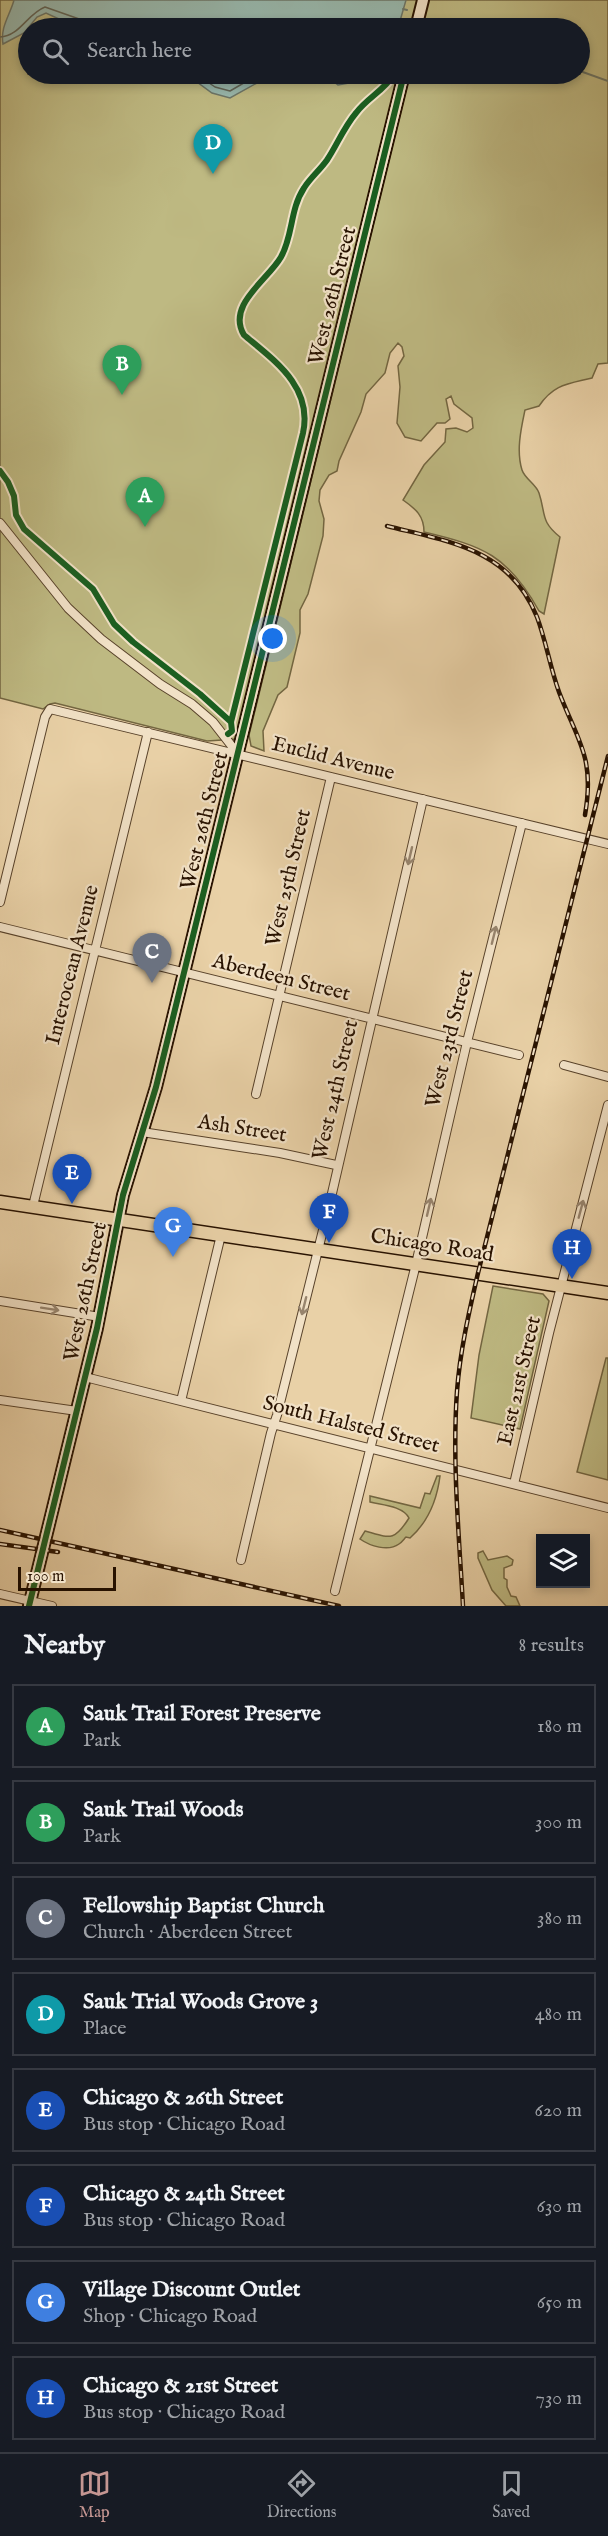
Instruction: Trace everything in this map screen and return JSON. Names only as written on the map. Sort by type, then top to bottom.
[{"type":"main road","name":"Chicago Road","points":[[0,1202],[608,1293]]},
{"type":"street","points":[[418,18],[423,0]]},
{"type":"street","name":"West 26th Street","points":[[30,1604],[99,1317],[128,1173],[142,1132],[184,973],[402,84]]},
{"type":"street","points":[[0,523],[68,608],[101,639],[206,716],[238,754]]},
{"type":"street","name":"Euclid Avenue","points":[[0,902],[45,717],[50,709],[608,844]]},
{"type":"street","name":"Interocean Avenue","points":[[33,1206],[148,732]]},
{"type":"street","name":"West 25th Street","points":[[256,1094],[331,777]]},
{"type":"street","name":"West 24th Street","points":[[241,1560],[318,1249],[423,799]]},
{"type":"street","name":"West 23rd Street","points":[[335,1591],[522,823]]},
{"type":"street","name":"Aberdeen Street","points":[[0,927],[519,1055]]},
{"type":"street","points":[[564,1065],[608,1077]]},
{"type":"street","name":"East 21st Street","points":[[514,1484],[561,1286],[608,1105]]},
{"type":"street","name":"Ash Street","points":[[142,1132],[280,1153],[336,1166]]},
{"type":"street","points":[[180,1401],[221,1235]]},
{"type":"street","points":[[0,1301],[99,1317]]},
{"type":"street","name":"South Halsted Street","points":[[85,1377],[608,1508]]},
{"type":"street","points":[[0,1400],[77,1411]]},
{"type":"street","points":[[0,1594],[30,1604],[52,1606]]},
{"type":"shaded area","points":[[0,0],[419,0],[414,18],[18,18],[18,84],[399,84],[237,739],[207,741],[55,703],[43,709],[0,698]]},
{"type":"shaded area","points":[[428,0],[608,0],[608,363],[598,364],[592,378],[562,386],[550,393],[539,406],[525,410],[519,448],[520,463],[526,476],[538,490],[546,522],[560,537],[544,614],[539,611],[528,592],[505,565],[478,548],[424,532],[423,522],[418,513],[403,500],[424,465],[445,442],[446,429],[456,428],[467,432],[473,428],[472,418],[454,404],[451,396],[446,399],[450,419],[445,423],[437,423],[421,441],[405,437],[397,423],[400,387],[398,366],[404,356],[402,347],[398,343],[390,353],[385,373],[366,394],[337,471],[329,475],[320,490],[319,501],[324,519],[323,536],[308,594],[300,610],[300,633],[287,687],[278,695],[263,731],[264,751],[251,746],[249,735],[408,84],[590,84],[590,18],[424,18]]},
{"type":"shaded area","points":[[493,1286],[543,1294],[549,1301],[520,1429],[471,1418],[479,1355]]},
{"type":"shaded area","points":[[606,1358],[608,1358],[608,1480],[577,1472]]},
{"type":"shaded area","points":[[437,1476],[440,1476],[439,1485],[431,1510],[422,1525],[410,1538],[406,1537],[390,1548],[374,1546],[360,1539],[365,1531],[386,1536],[395,1535],[409,1518],[397,1508],[370,1502],[370,1496],[420,1508],[425,1493],[430,1494]]},
{"type":"shaded area","points":[[483,1551],[488,1560],[507,1556],[513,1560],[512,1565],[504,1568],[504,1578],[507,1580],[511,1596],[516,1597],[520,1606],[506,1606],[492,1590],[478,1558],[478,1553]]},
{"type":"water","points":[[14,0],[406,0],[401,18],[57,18],[46,13],[36,18],[18,18],[18,36],[3,44],[4,27]]},
{"type":"water","points":[[200,84],[255,84],[230,98],[212,93]]},
{"type":"waterway","points":[[403,9],[407,10]]},
{"type":"waterway","points":[[590,75],[608,81]]},
{"type":"railway","points":[[387,526],[433,537],[476,552],[511,576],[525,594],[537,617],[559,692],[583,750],[588,778],[585,815]]},
{"type":"railway","points":[[463,1606],[455,1444],[458,1376],[463,1346],[478,1273],[608,756]]},
{"type":"railway","points":[[0,1530],[339,1606]]},
{"type":"railway","points":[[0,1544],[58,1552]]},
{"type":"cycle path","points":[[228,734],[232,731],[231,722],[303,433],[305,417],[297,389],[289,376],[244,335],[240,324],[240,313],[251,293],[281,257],[288,240],[296,205],[304,188],[327,160],[356,113],[387,84]]},
{"type":"cycle path","points":[[29,1606],[97,1328],[123,1195],[156,1087],[402,84]]},
{"type":"cycle path","points":[[0,471],[14,496],[16,515],[24,529],[93,589],[114,624],[133,642],[200,694],[231,722]]},
{"type":"place","name":"Sauk Trial Woods Grove 3","points":[[213,174]]},
{"type":"place","name":"Sauk Trail Woods","points":[[122,395]]},
{"type":"place","name":"Sauk Trail Forest Preserve","points":[[145,527]]},
{"type":"place","name":"Fellowship Baptist Church","points":[[152,983]]},
{"type":"place","name":"Chicago & 26th Street","points":[[72,1204]]},
{"type":"place","name":"Chicago & 24th Street","points":[[329,1243]]},
{"type":"place","name":"Village Discount Outlet","points":[[173,1257]]},
{"type":"place","name":"Chicago & 21st Street","points":[[572,1279]]}]
